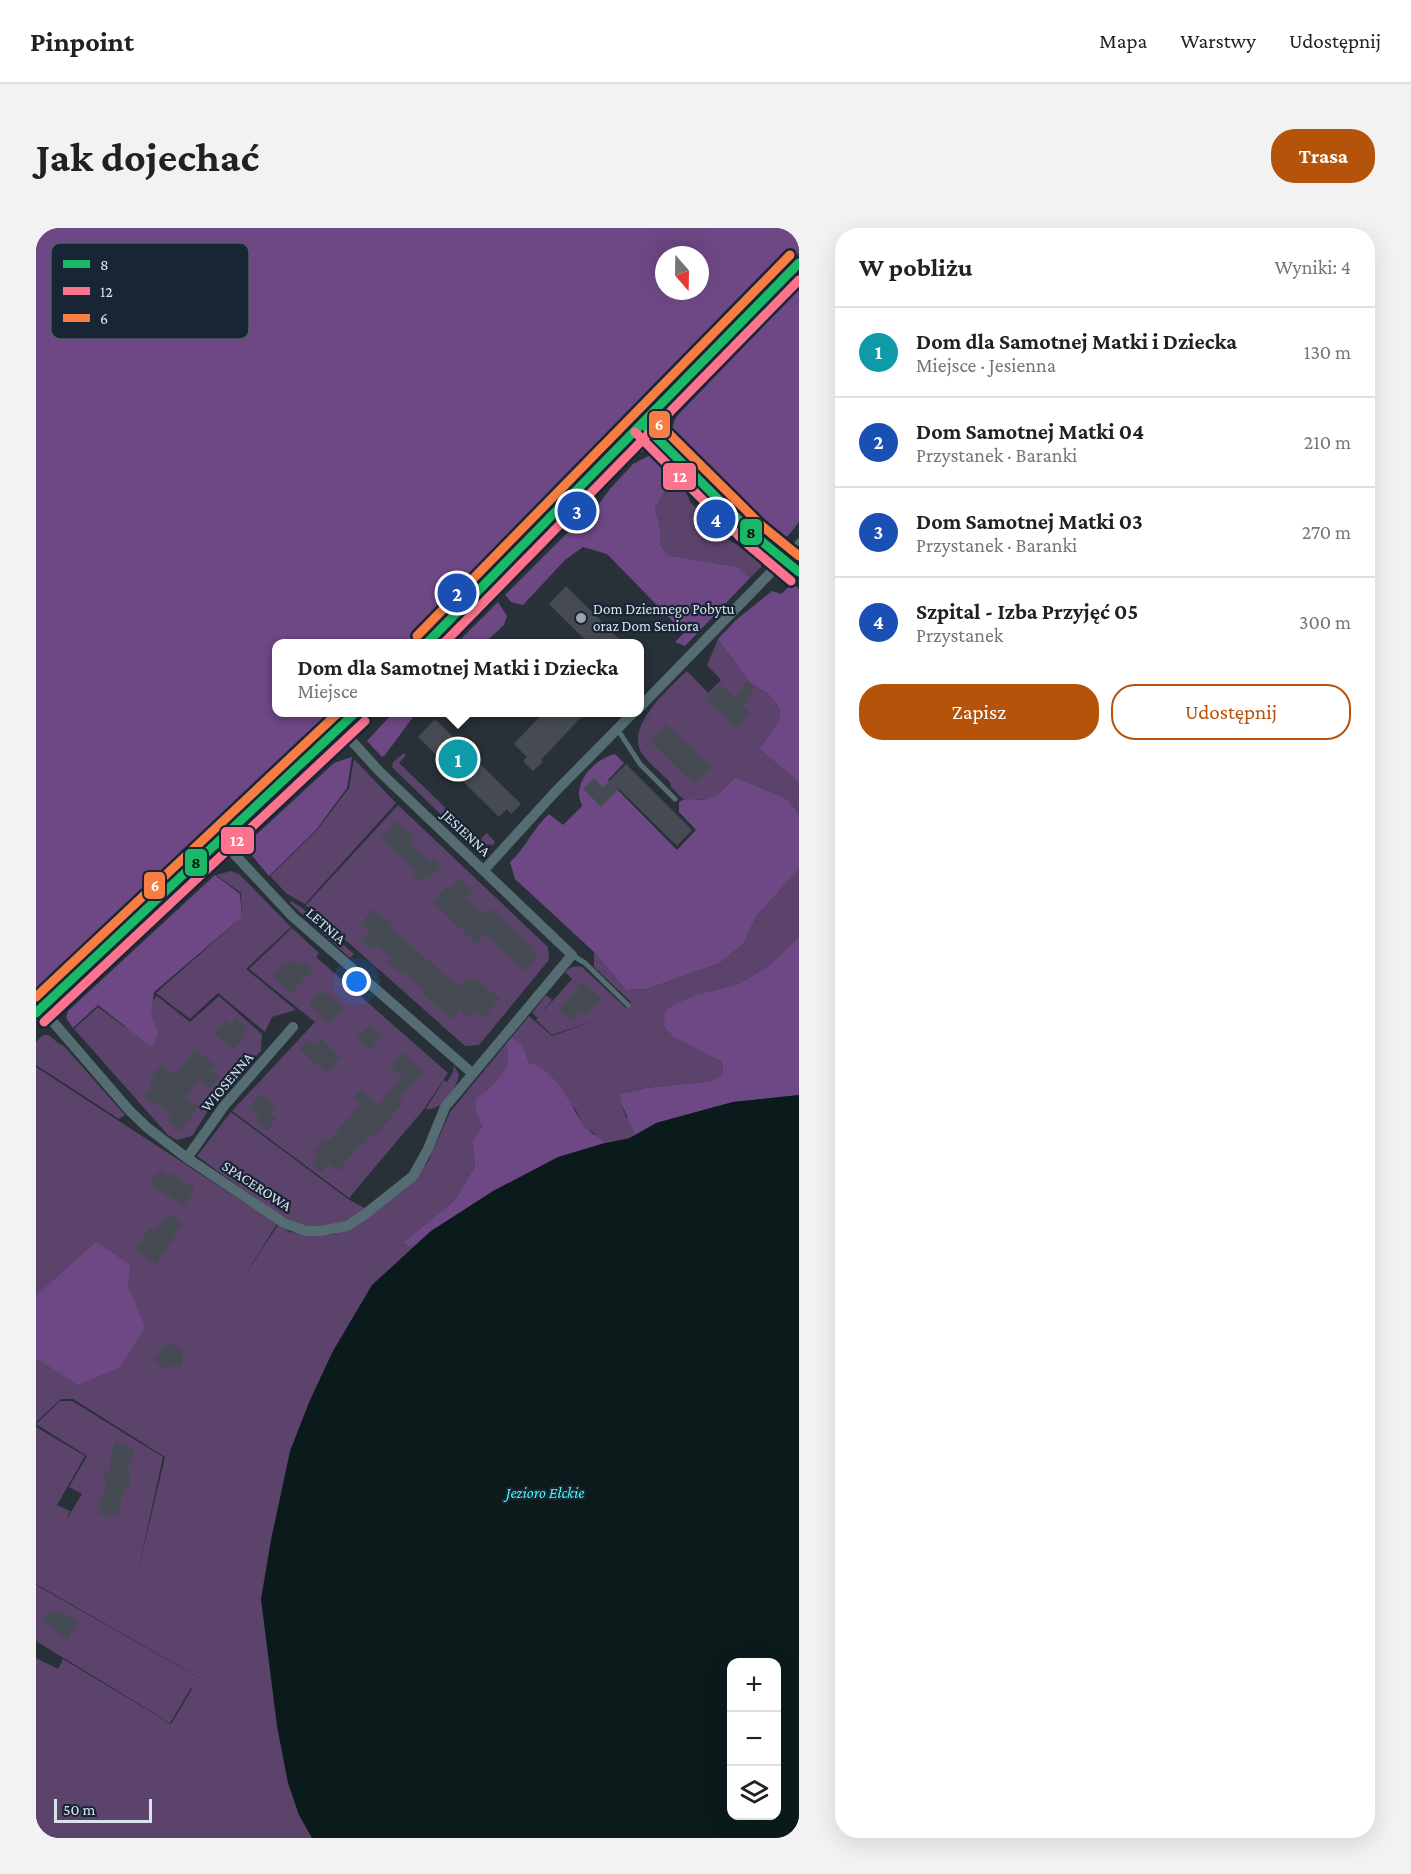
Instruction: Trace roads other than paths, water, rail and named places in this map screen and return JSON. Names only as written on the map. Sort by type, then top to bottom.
[{"type":"street","points":[[431,639],[799,263]]},
{"type":"street","points":[[644,702],[783,560]]},
{"type":"street","points":[[39,1011],[352,717]]},
{"type":"street","points":[[484,870],[556,791],[630,717]]},
{"type":"street","name":"JESIENNA","points":[[341,729],[379,771],[572,955]]},
{"type":"street","name":"LETNIA","points":[[222,841],[292,916],[472,1073]]},
{"type":"street","name":"SPACEROWA","points":[[39,1011],[149,1129],[187,1158],[284,1223],[306,1231],[321,1231],[347,1226],[413,1176],[429,1149],[445,1107],[572,955]]},
{"type":"street","name":"WIOSENNA","points":[[187,1158],[224,1106],[293,1027]]},
{"type":"lane","points":[[643,424],[746,527],[799,572]]},
{"type":"lane","points":[[783,560],[799,541]]},
{"type":"lane","points":[[792,567],[799,565]]},
{"type":"lane","points":[[618,730],[640,764],[675,799]]},
{"type":"lane","points":[[572,955],[585,963],[628,1005]]},
{"type":"water","name":"Jezioro Ełckie","points":[[799,1095],[799,1838],[312,1838],[299,1815],[288,1783],[277,1726],[261,1599],[290,1451],[333,1351],[372,1285],[431,1231],[493,1191],[558,1157],[605,1143],[628,1139],[656,1123],[733,1102]]},
{"type":"place","name":"Dom Samotnej Matki 03","points":[[577,511]]},
{"type":"place","name":"Szpital - Izba Przyjęć 05","points":[[716,519]]},
{"type":"place","name":"Dom Samotnej Matki 04","points":[[457,593]]},
{"type":"place","name":"Dom Dziennego Pobytu oraz Dom Seniora","points":[[581,618]]},
{"type":"place","name":"Dom dla Samotnej Matki i Dziecka","points":[[458,759]]}]
